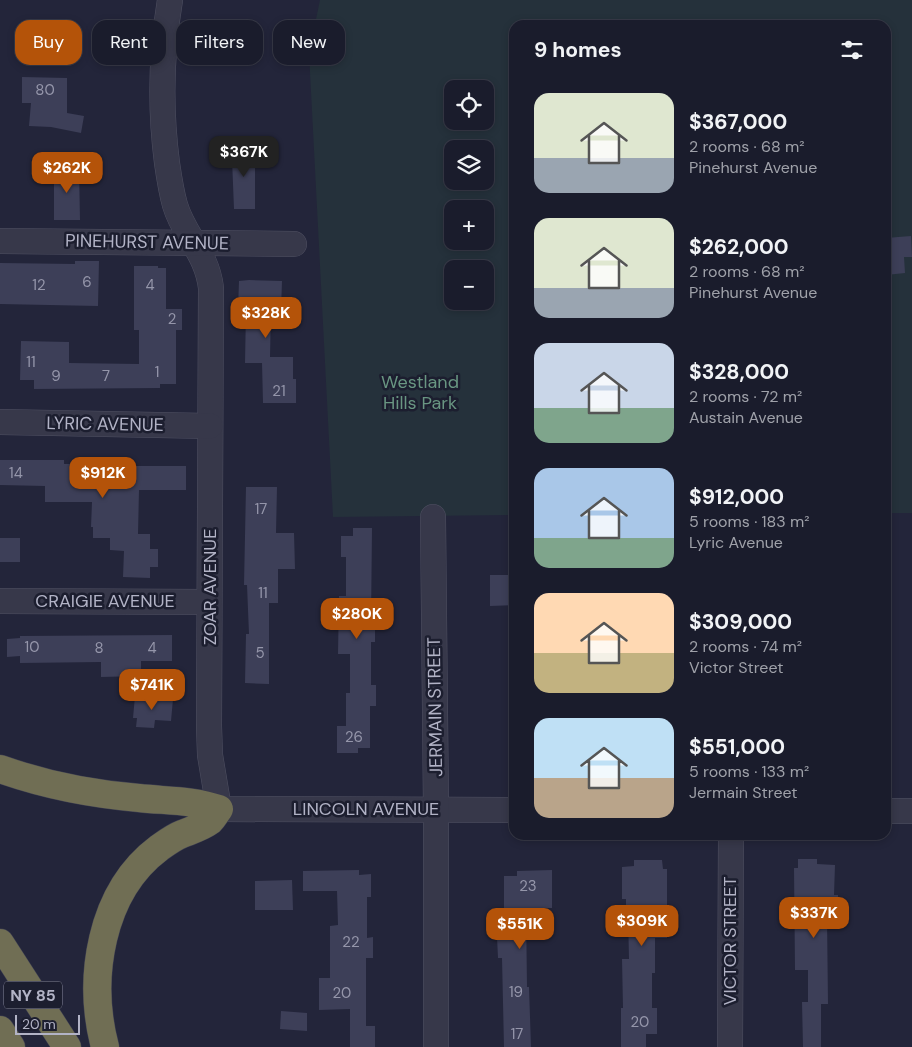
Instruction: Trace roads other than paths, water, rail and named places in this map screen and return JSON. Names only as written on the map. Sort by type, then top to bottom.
[{"type":"highway","points":[[0,769],[55,786],[131,798],[202,803],[219,808],[211,820],[201,827],[180,835],[159,848],[138,867],[120,892],[108,918],[101,949],[98,979],[99,1009],[104,1047]]},
{"type":"highway","name":"NY 85","points":[[0,943],[67,1047]]},
{"type":"highway","name":"NY 85","points":[[0,1030],[11,1047]]},
{"type":"street","name":"ZOAR AVENUE","points":[[170,0],[162,61],[164,139],[175,206],[208,272],[211,288],[210,755],[219,808]]},
{"type":"street","name":"PINEHURST AVENUE","points":[[0,240],[294,244]]},
{"type":"street","name":"LYRIC AVENUE","points":[[0,422],[210,426]]},
{"type":"street","name":"JERMAIN STREET","points":[[433,517],[436,1047]]},
{"type":"street","name":"CRAIGIE AVENUE","points":[[0,601],[209,602]]},
{"type":"street","name":"LINCOLN AVENUE","points":[[219,808],[509,810]]},
{"type":"street","points":[[891,811],[912,811]]},
{"type":"street","name":"VICTOR STREET","points":[[730,840],[730,1047]]},
{"type":"park label","name":"Westland Hills Park","points":[[420,392]]}]
